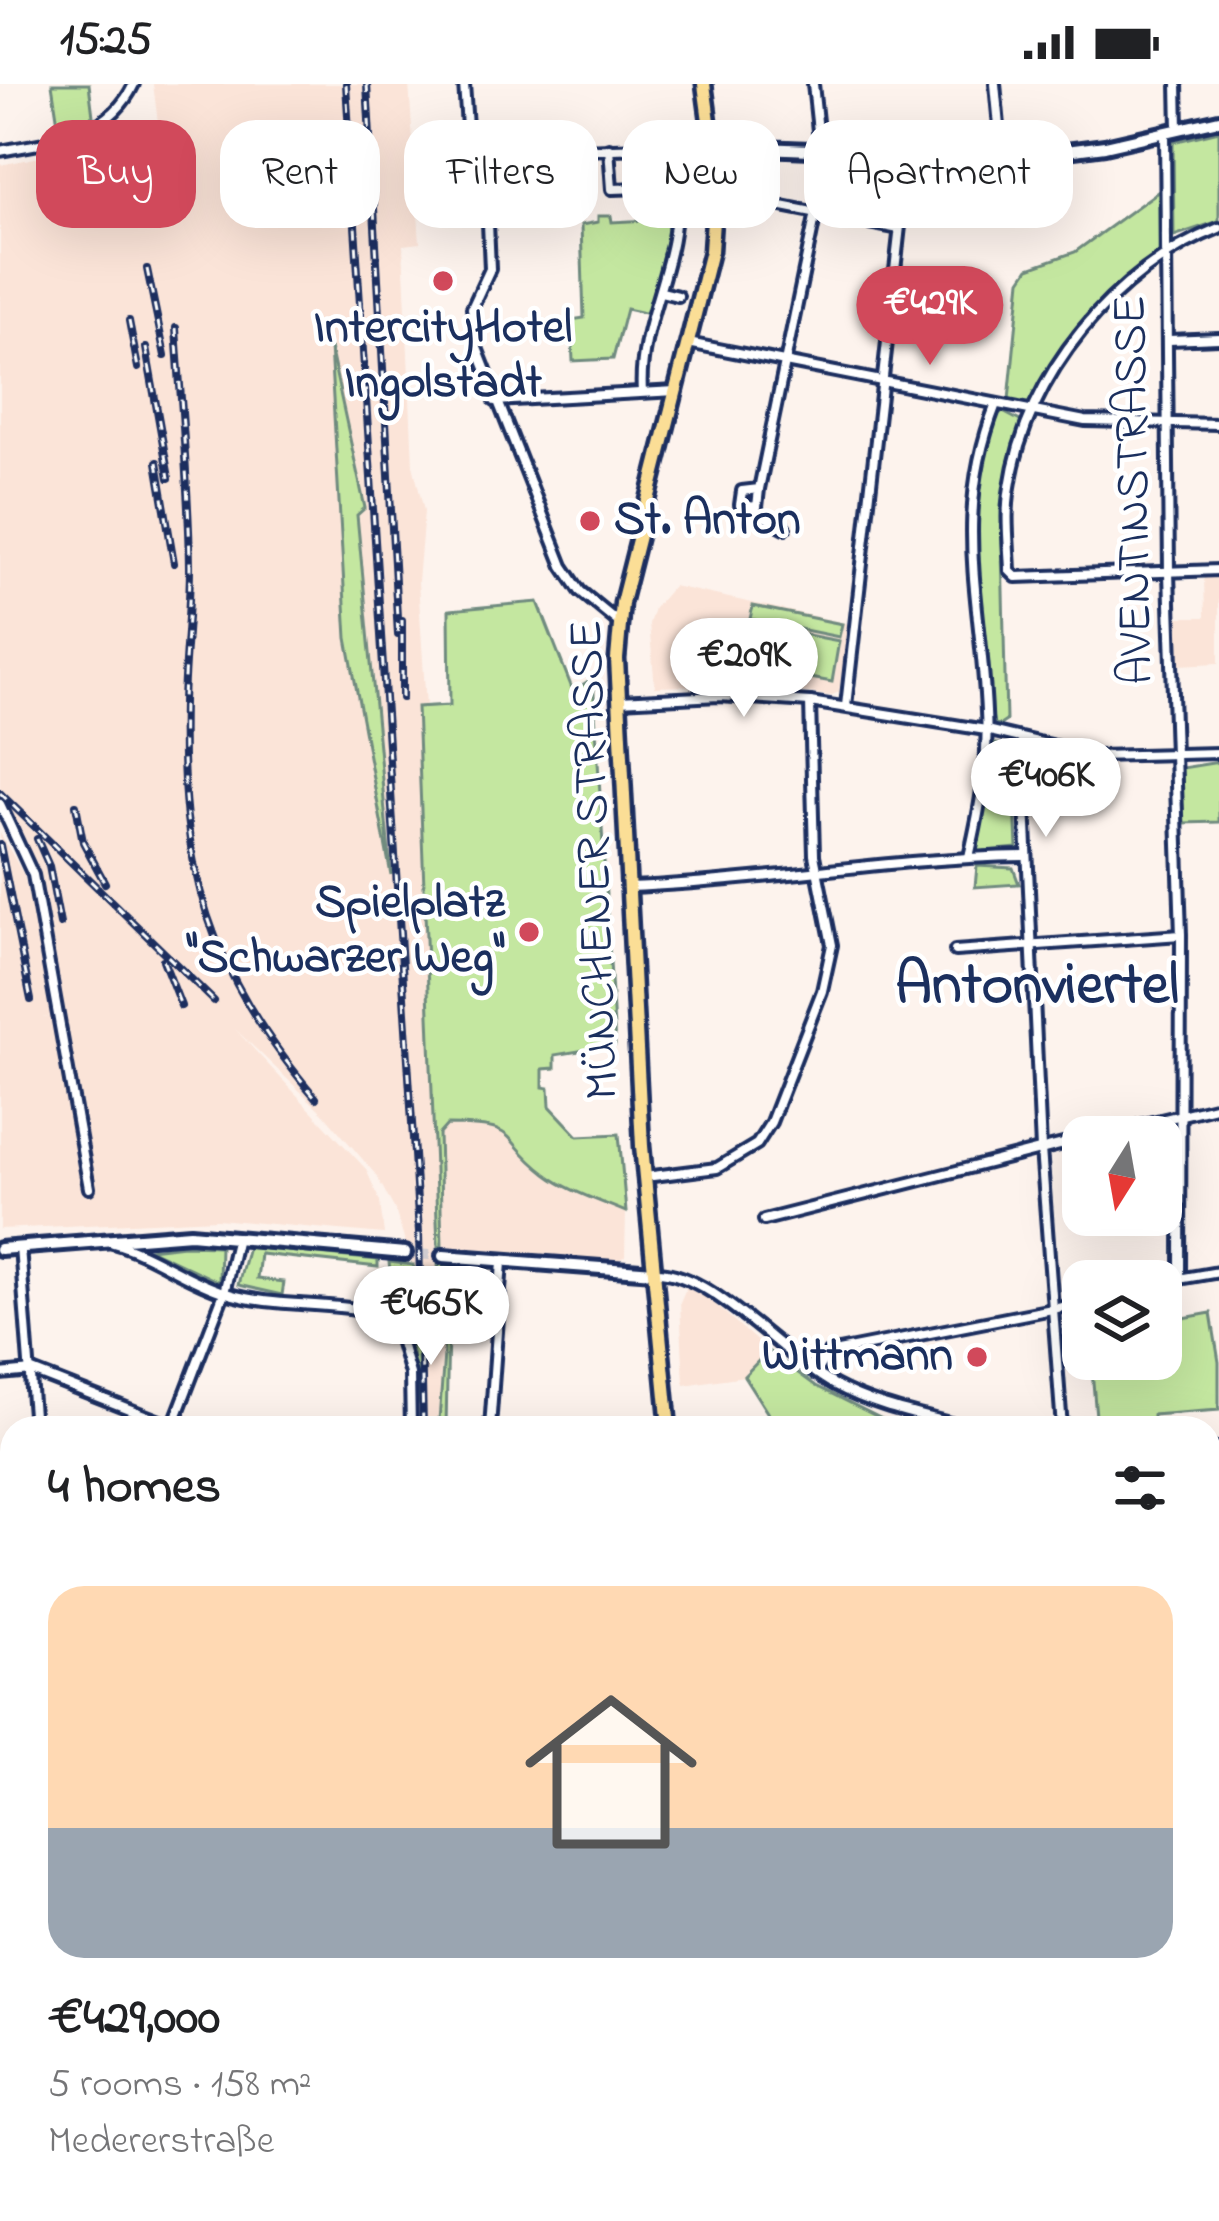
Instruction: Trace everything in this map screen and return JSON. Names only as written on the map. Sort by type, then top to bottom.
[{"type":"main road","name":"MÜNCHENER STRASSE","points":[[704,84],[709,120]]},
{"type":"main road","name":"MÜNCHENER STRASSE","points":[[668,1416],[645,1177],[617,701],[620,624],[713,228]]},
{"type":"street","points":[[0,151],[94,128],[116,112],[134,84]]},
{"type":"street","points":[[464,84],[467,120]]},
{"type":"street","points":[[813,84],[817,120]]},
{"type":"street","points":[[995,84],[998,120]]},
{"type":"street","name":"AVENTINSTRASSE","points":[[1177,84],[1168,251],[1168,425],[1181,935],[1180,1260]]},
{"type":"street","points":[[1073,147],[1219,120]]},
{"type":"street","points":[[598,148],[622,148]]},
{"type":"street","points":[[609,148],[612,189],[675,187],[678,221],[642,366],[642,392]]},
{"type":"street","points":[[486,228],[490,269],[471,312],[495,401],[572,580],[620,624]]},
{"type":"street","points":[[752,510],[760,502],[784,360],[813,228]]},
{"type":"street","points":[[846,706],[885,380],[899,229],[894,228]]},
{"type":"street","points":[[1219,228],[1168,251],[1078,335],[1032,411],[1009,489],[1010,571],[1016,577],[1219,570]]},
{"type":"street","points":[[661,292],[678,296]]},
{"type":"street","points":[[1169,340],[1219,338]]},
{"type":"street","points":[[688,343],[1085,421],[1219,424]]},
{"type":"street","points":[[495,401],[676,391]]},
{"type":"street","points":[[969,857],[980,808],[986,730],[971,482],[996,404]]},
{"type":"street","points":[[759,489],[742,491],[740,506],[785,528]]},
{"type":"street","points":[[617,701],[719,696],[810,702],[986,730],[1097,756],[1219,754]]},
{"type":"street","points":[[645,1177],[717,1168],[740,1158],[764,1134],[830,968],[832,946],[819,871],[810,702]]},
{"type":"street","points":[[1022,739],[1024,856],[1061,1416]]},
{"type":"street","points":[[0,804],[33,875],[89,1188]]},
{"type":"street","points":[[628,887],[1024,856]]},
{"type":"street","points":[[955,951],[1029,942],[1181,935]]},
{"type":"street","points":[[1172,1116],[1219,1106]]},
{"type":"street","points":[[764,1220],[1062,1144]]},
{"type":"street","points":[[178,1416],[224,1293],[238,1235]]},
{"type":"street","points":[[0,1249],[100,1239],[238,1235],[405,1252]]},
{"type":"street","points":[[100,1239],[133,1248],[224,1293],[301,1308],[372,1311],[394,1319],[410,1374],[411,1416]]},
{"type":"street","points":[[20,1247],[34,1416]]},
{"type":"street","points":[[443,1256],[692,1277],[814,1373],[874,1403],[923,1416]]},
{"type":"street","points":[[491,1416],[502,1262]]},
{"type":"street","points":[[1182,1279],[1219,1272]]},
{"type":"street","points":[[814,1373],[828,1353],[1062,1309]]},
{"type":"street","points":[[0,1374],[32,1371],[143,1416]]},
{"type":"shaded area","points":[[153,84],[409,84],[411,120],[404,120],[404,228],[419,228],[420,243],[403,245],[413,465],[424,511],[418,582],[426,707],[417,708],[444,1354],[442,1416],[418,1416],[415,1274],[395,1210],[376,1175],[324,1114],[235,1029],[366,1169],[380,1202],[384,1234],[217,1219],[0,1229],[0,833],[24,875],[56,1015],[43,1018],[58,1015],[38,872],[0,790],[0,165],[36,158],[36,228],[196,228],[196,120],[158,120]]},
{"type":"shaded area","points":[[1219,576],[1219,663],[1179,665],[1178,617],[1205,617],[1204,577]]},
{"type":"shaded area","points":[[673,586],[850,624],[839,692],[830,696],[747,684],[655,687],[649,624],[654,608]]},
{"type":"shaded area","points":[[447,1125],[487,1125],[513,1136],[545,1174],[626,1212],[625,1256],[614,1263],[593,1262],[442,1247],[439,1133]]},
{"type":"shaded area","points":[[687,1286],[700,1291],[768,1351],[744,1376],[684,1385],[680,1302]]},
{"type":"green space","points":[[52,84],[89,84],[93,116],[57,120]]},
{"type":"green space","points":[[1219,131],[1219,221],[1174,236],[1173,142]]},
{"type":"green space","points":[[1159,191],[1159,252],[1073,331],[1029,406],[1009,400],[1021,280],[1029,268],[1075,252]]},
{"type":"green space","points":[[598,216],[611,216],[612,222],[622,221],[622,228],[668,228],[668,233],[649,314],[626,309],[613,359],[573,361],[571,320],[584,318],[581,228],[598,228]]},
{"type":"green space","points":[[330,347],[365,508],[357,515],[391,875],[347,638]]},
{"type":"green space","points":[[1003,412],[1022,422],[1001,504],[1006,721],[1000,725],[994,724],[991,710],[978,524],[987,450],[997,414]]},
{"type":"green space","points":[[538,602],[573,691],[593,678],[615,1045],[555,1055],[555,1068],[543,1069],[543,1087],[549,1088],[550,1106],[578,1136],[619,1134],[626,1212],[555,1180],[499,1131],[447,1125],[439,1134],[442,1247],[438,1246],[417,707],[450,705],[449,610]]},
{"type":"green space","points":[[753,606],[842,624],[839,637],[750,619]]},
{"type":"green space","points":[[802,634],[839,641],[832,682],[794,675]]},
{"type":"green space","points":[[989,743],[1008,746],[1013,753],[1017,848],[977,852]]},
{"type":"green space","points":[[1219,762],[1219,822],[1183,823],[1182,768]]},
{"type":"green space","points":[[977,866],[1013,868],[1019,884],[975,887]]},
{"type":"green space","points":[[220,1246],[219,1282],[149,1249]]},
{"type":"green space","points":[[248,1247],[378,1260],[378,1267],[260,1254],[257,1279],[284,1282],[282,1295],[238,1285]]},
{"type":"green space","points":[[389,1262],[413,1265],[415,1274],[420,1405],[410,1340],[394,1309]]},
{"type":"green space","points":[[438,1263],[476,1269],[449,1278],[446,1416],[439,1416],[444,1354]]},
{"type":"green space","points":[[1211,1313],[1219,1362],[1219,1410],[1096,1416],[1093,1380],[1182,1380],[1182,1318]]},
{"type":"green space","points":[[768,1351],[816,1386],[876,1416],[769,1416],[744,1376]]},
{"type":"tunnel","points":[[405,1253],[443,1256]]},
{"type":"railway","points":[[346,84],[419,1233],[423,1416]]},
{"type":"railway","points":[[367,84],[398,635]]},
{"type":"railway","points":[[147,269],[165,356]]},
{"type":"railway","points":[[129,321],[138,368]]},
{"type":"railway","points":[[176,328],[190,566],[183,763],[195,868],[225,961],[249,1006],[316,1098]]},
{"type":"railway","points":[[146,348],[169,478]]},
{"type":"railway","points":[[157,462],[174,563]]},
{"type":"railway","points":[[402,620],[402,698]]},
{"type":"railway","points":[[0,793],[214,1001]]},
{"type":"railway","points":[[76,805],[83,842],[105,883]]},
{"type":"railway","points":[[37,839],[49,866],[60,924]]},
{"type":"railway","points":[[0,845],[31,1000]]},
{"type":"railway","points":[[163,960],[181,1006]]},
{"type":"place","name":"IntercityHotel Ingolstadt","points":[[443,281]]},
{"type":"place","name":"St. Anton","points":[[590,521]]},
{"type":"place","name":"Spielplatz \"Schwarzer Weg\"","points":[[529,932]]},
{"type":"place","name":"Wittmann","points":[[977,1357]]},
{"type":"district","name":"Antonviertel","points":[[1037,987]]}]
